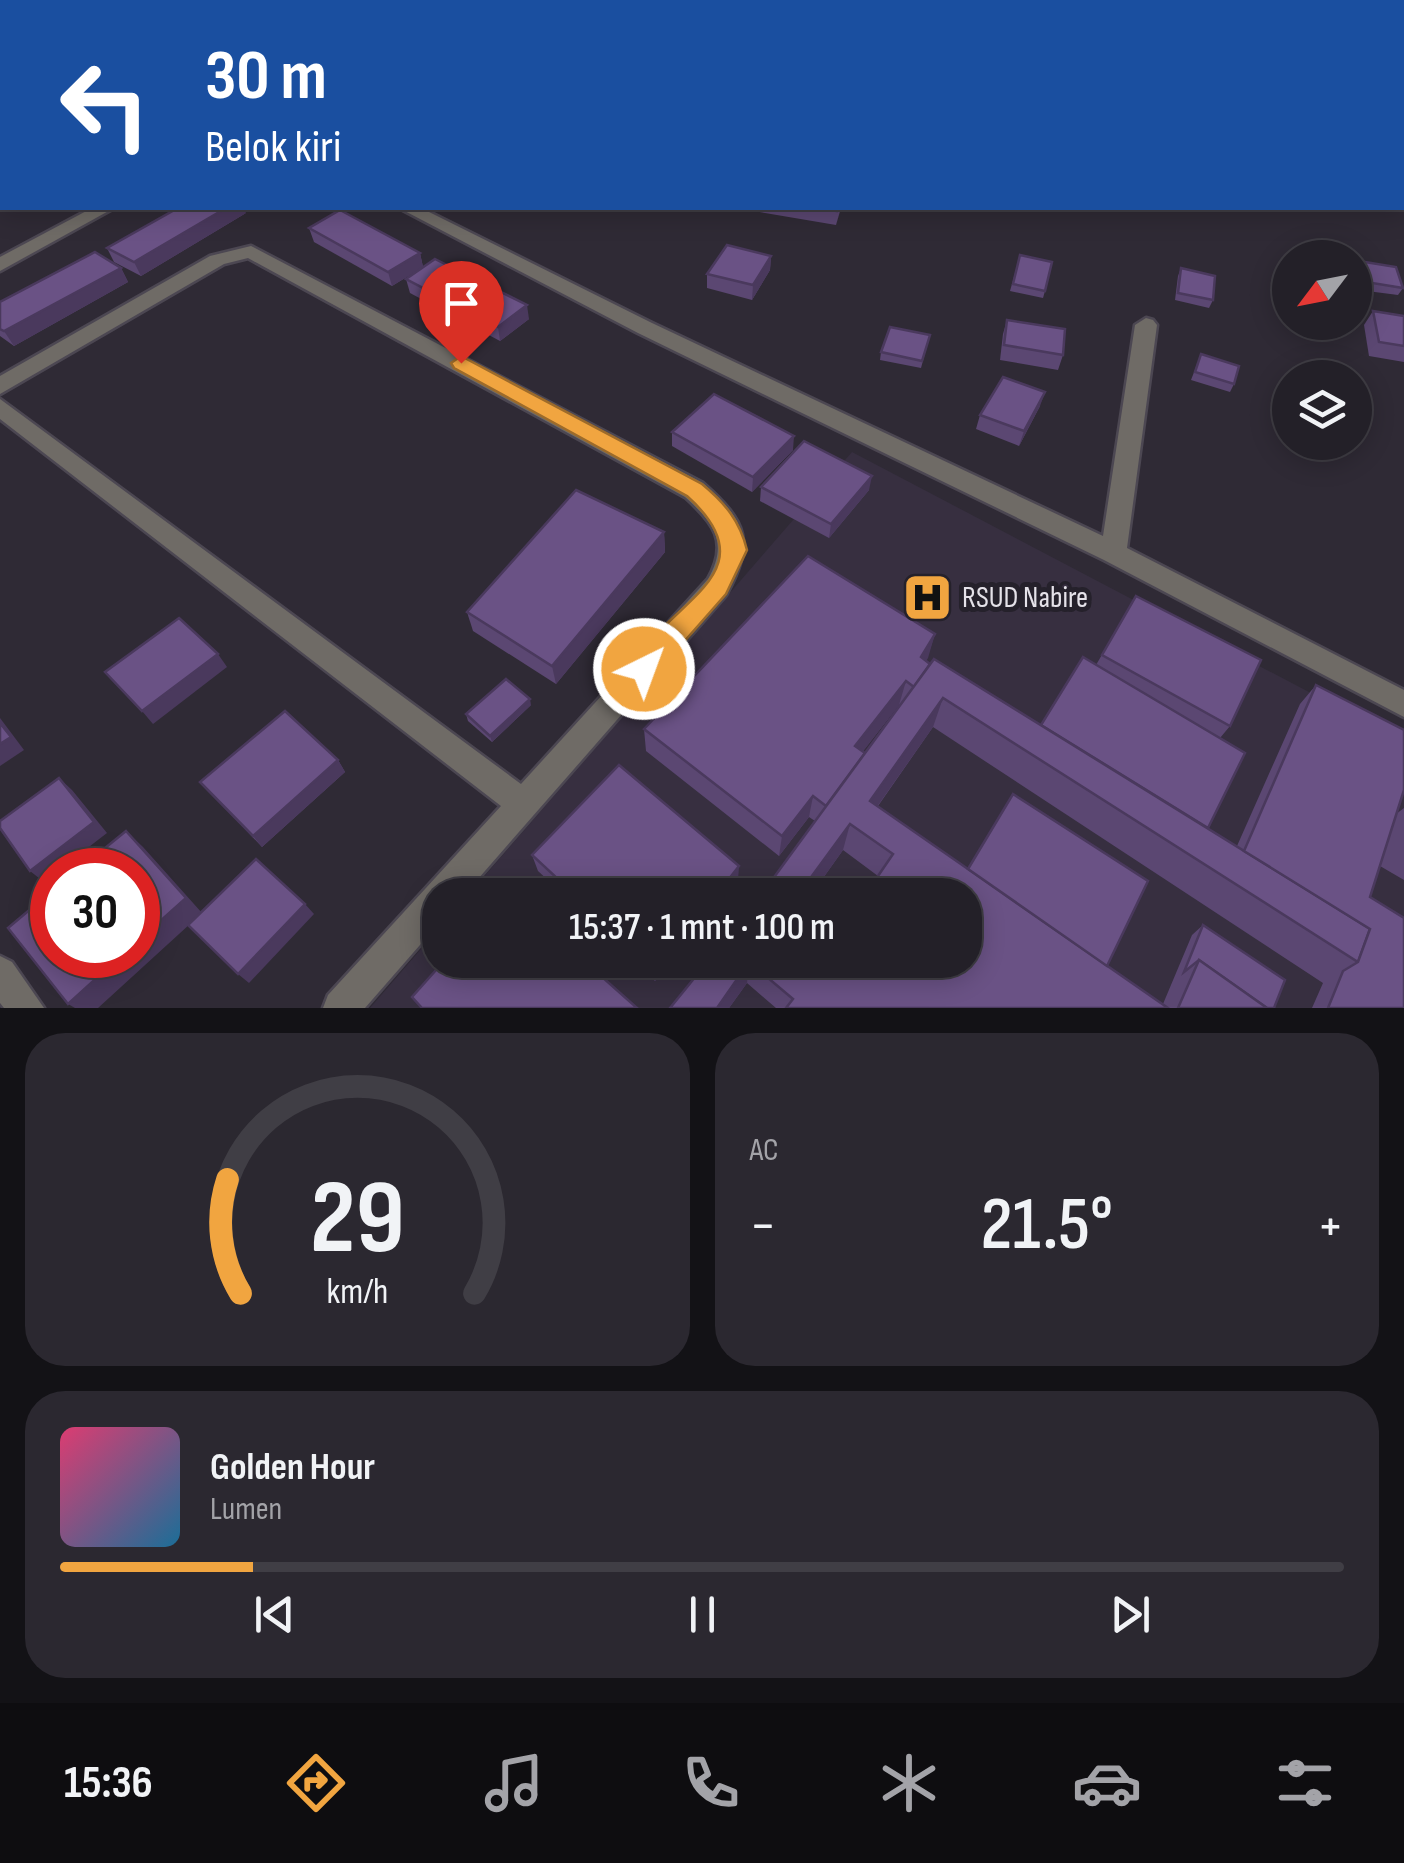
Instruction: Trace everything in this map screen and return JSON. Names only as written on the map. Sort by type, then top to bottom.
[{"type":"street","points":[[0,265],[100,210]]},
{"type":"street","points":[[412,210],[646,328],[1113,553],[1404,704]]},
{"type":"street","points":[[0,386],[217,260],[251,252],[694,490],[717,510],[731,532],[735,550],[717,587],[457,878]]},
{"type":"street","points":[[1113,553],[1146,325]]},
{"type":"street","points":[[0,407],[523,804]]},
{"type":"street","points":[[341,1008],[422,917]]},
{"type":"street","points":[[0,974],[26,1008]]},
{"type":"shaded area","name":"RSUD Nabire","points":[[852,452],[1404,742],[1404,1008],[370,1008],[422,948],[422,978],[982,978],[982,878],[483,878]]},
{"type":"building","points":[[174,210],[223,210],[134,262],[107,248]]},
{"type":"building","points":[[340,210],[420,253],[388,272],[309,228]]},
{"type":"building","points":[[727,245],[771,256],[753,285],[707,274]]},
{"type":"building","points":[[95,252],[121,268],[4,331],[0,329],[0,302]]},
{"type":"building","points":[[1020,255],[1052,262],[1045,291],[1013,284]]},
{"type":"building","points":[[435,259],[527,305],[498,327],[406,279]]},
{"type":"building","points":[[1372,263],[1396,267],[1403,288],[1372,283]]},
{"type":"building","points":[[1181,268],[1215,276],[1213,300],[1178,293]]},
{"type":"building","points":[[1373,311],[1404,316],[1404,346],[1379,342]]},
{"type":"building","points":[[1007,320],[1065,329],[1063,355],[1004,345]]},
{"type":"building","points":[[890,327],[930,335],[922,361],[881,352]]},
{"type":"building","points":[[1201,354],[1239,366],[1234,384],[1195,372]]},
{"type":"building","points":[[1003,377],[1045,392],[1024,431],[980,415]]},
{"type":"building","points":[[714,394],[794,436],[753,477],[672,432]]},
{"type":"building","points":[[804,441],[872,476],[831,524],[761,487]]},
{"type":"building","points":[[576,490],[664,532],[552,666],[467,612]]},
{"type":"building","points":[[808,556],[935,634],[921,657],[930,664],[914,687],[906,681],[855,746],[865,753],[826,806],[813,796],[782,836],[644,729]]},
{"type":"building","points":[[1136,596],[1261,660],[1230,726],[1102,655]]},
{"type":"building","points":[[179,618],[218,654],[142,711],[105,672]]},
{"type":"building","points":[[1083,657],[1245,753],[1208,828],[1041,725]]},
{"type":"building","points":[[934,659],[1370,929],[1358,962],[943,698],[870,801],[981,878],[877,878],[893,854],[850,824],[810,878],[773,878]]},
{"type":"building","points":[[506,679],[530,699],[490,736],[466,714]]},
{"type":"building","points":[[1316,685],[1404,730],[1404,790],[1370,897],[1404,918],[1404,1008],[1328,1008],[1343,971],[1358,962],[1370,929],[1244,851]]},
{"type":"building","points":[[285,711],[338,760],[253,836],[200,782]]},
{"type":"building","points":[[0,723],[11,737],[0,744]]},
{"type":"building","points":[[619,765],[739,866],[730,878],[557,878],[532,855]]},
{"type":"building","points":[[59,778],[94,822],[60,848],[30,848],[30,871],[0,828],[0,821]]},
{"type":"building","points":[[1013,794],[1148,881],[1107,966],[968,869]]},
{"type":"building","points":[[126,831],[141,848],[105,848]]},
{"type":"building","points":[[256,859],[305,904],[238,974],[188,925]]},
{"type":"building","points":[[160,869],[186,898],[160,921]]},
{"type":"building","points":[[982,879],[1168,1008],[786,1008],[793,999],[768,978],[982,978]]},
{"type":"building","points":[[30,910],[30,956],[8,928]]},
{"type":"building","points":[[1203,925],[1285,980],[1274,1008],[1267,1008],[1199,960],[1184,972]]},
{"type":"building","points":[[1199,960],[1267,1008],[1178,1008]]},
{"type":"building","points":[[47,978],[97,978],[68,1004]]},
{"type":"building","points":[[429,978],[603,978],[637,1008],[422,1008],[412,997]]},
{"type":"building","points":[[694,978],[738,978],[717,1008],[670,1008]]},
{"type":"place","name":"RSUD Nabire","points":[[927,597]]},
{"type":"route","points":[[461,363],[694,490],[717,510],[731,532],[735,550],[717,587],[644,669]]}]
